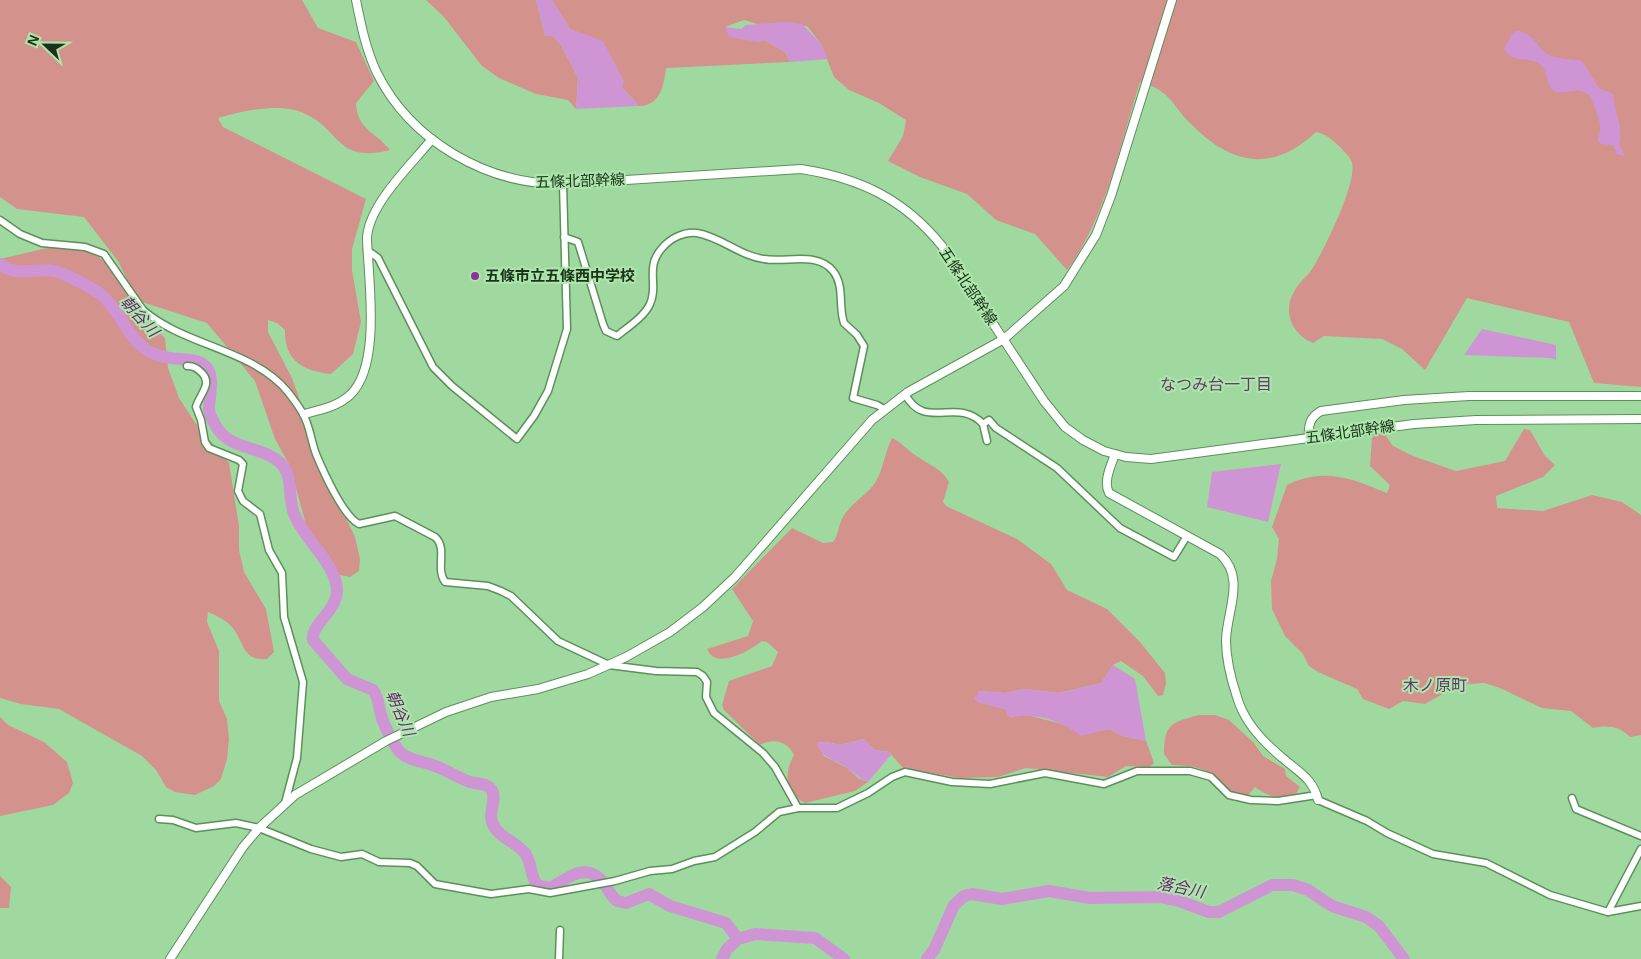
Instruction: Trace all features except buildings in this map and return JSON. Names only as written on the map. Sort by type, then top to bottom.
[{"type":"street","name":"五條北部幹線","points":[[356,0],[366,44],[385,88],[406,116],[432,139],[464,160],[494,174],[524,182],[563,184],[801,169],[854,182],[880,192],[925,226],[968,284],[1050,411],[1065,427],[1094,446],[1115,454],[1151,459],[1392,426],[1458,421],[1641,419]]},
{"type":"street","points":[[170,959],[224,874],[259,828],[285,803],[318,779],[386,741],[467,704],[564,682],[609,665],[670,632],[719,593],[858,434],[884,410],[905,394],[1004,339],[1064,286],[1096,236],[1111,196],[1172,0]]},
{"type":"street","points":[[304,414],[327,409],[348,397],[359,382],[367,356],[371,332],[367,231],[374,212],[432,139]]},
{"type":"street","points":[[367,250],[378,258],[433,367],[452,386],[517,439],[538,410],[548,391],[564,342],[567,312],[563,184]]},
{"type":"street","points":[[0,220],[20,234],[42,243],[85,247],[104,254],[143,310],[151,318],[167,328],[224,351],[271,375],[287,391],[304,414],[316,454],[344,508],[354,521],[360,524],[395,516],[404,518],[440,541],[440,570],[446,582],[479,585],[501,591],[516,600],[558,641],[609,665],[656,672],[697,672],[703,676],[707,682],[708,705],[714,713],[769,760],[798,808]]},
{"type":"street","points":[[564,237],[578,242],[603,324],[606,330],[617,336],[650,306],[652,298],[652,266],[656,256],[671,240],[684,234],[697,233],[754,258],[782,261],[807,259],[825,265],[833,271],[839,281],[844,323],[862,340],[864,346],[854,398],[876,405],[884,410]]},
{"type":"street","points":[[187,366],[197,368],[205,377],[207,383],[196,407],[202,420],[205,442],[216,452],[239,460],[243,464],[238,485],[239,497],[260,514],[269,550],[282,574],[284,617],[304,682],[297,758],[285,803]]},
{"type":"street","points":[[905,394],[912,404],[932,414],[961,412],[972,415],[996,428],[1057,468],[1107,518],[1125,531],[1174,557],[1187,536]]},
{"type":"street","points":[[1309,437],[1310,421],[1314,415],[1321,412],[1404,400],[1469,396],[1641,396]]},
{"type":"street","points":[[986,422],[987,441]]},
{"type":"street","points":[[1115,454],[1107,477],[1107,488],[1110,493],[1220,554],[1233,571],[1234,590],[1227,631],[1226,652],[1242,711],[1255,729],[1284,759],[1307,776],[1318,797]]},
{"type":"street","points":[[159,819],[172,820],[196,828],[236,823],[259,828],[311,849],[342,857],[362,854],[379,862],[410,863],[422,870],[435,884],[483,894],[529,889],[550,893],[603,883],[650,871],[672,869],[694,861],[715,857],[755,832],[779,812],[798,808],[836,808],[868,793],[892,777],[905,772],[952,782],[990,784],[1045,773],[1104,784],[1137,771],[1190,771],[1211,777],[1229,796],[1251,800],[1278,801],[1318,797],[1387,833],[1433,854],[1451,859],[1486,864],[1540,891],[1608,912],[1641,906]]},
{"type":"street","points":[[1572,798],[1576,809],[1641,836]]},
{"type":"street","points":[[1608,912],[1641,849]]},
{"type":"street","points":[[559,959],[560,930]]},
{"type":"shaded area","points":[[0,0],[302,0],[318,28],[356,42],[374,81],[356,103],[357,112],[368,130],[390,150],[372,153],[358,152],[348,148],[314,119],[292,109],[260,109],[218,118],[223,127],[366,199],[352,249],[352,270],[361,322],[353,354],[331,374],[321,373],[304,367],[292,357],[288,350],[285,330],[277,323],[268,320],[268,332],[292,378],[332,489],[355,537],[360,559],[359,571],[350,577],[340,575],[332,569],[306,525],[290,466],[275,439],[255,381],[207,323],[142,302],[132,289],[118,261],[84,217],[17,209],[0,197]]},
{"type":"shaded area","points":[[426,0],[536,0],[545,36],[553,36],[561,45],[578,78],[576,109],[568,100],[536,94],[499,78],[482,66],[444,17]]},
{"type":"shaded area","points":[[536,0],[552,0],[570,29],[603,41],[624,81],[622,87],[639,106],[576,109],[578,78],[561,45],[553,36],[545,36]]},
{"type":"shaded area","points":[[552,0],[1641,0],[1641,387],[1594,383],[1569,322],[1467,298],[1425,370],[1402,349],[1382,339],[1324,336],[1313,343],[1305,339],[1294,328],[1291,321],[1289,306],[1291,298],[1297,287],[1312,269],[1325,245],[1345,199],[1352,172],[1352,163],[1347,155],[1332,140],[1320,133],[1316,132],[1300,145],[1284,154],[1253,159],[1237,156],[1222,149],[1207,138],[1185,118],[1165,94],[1140,82],[1102,204],[1081,250],[1067,270],[1035,234],[996,220],[967,194],[920,177],[888,161],[903,136],[906,120],[879,103],[849,90],[834,77],[821,44],[807,26],[771,28],[744,20],[725,27],[758,42],[764,40],[785,52],[790,62],[666,68],[660,94],[652,103],[639,106],[622,87],[603,42],[570,29]]},
{"type":"shaded area","points":[[785,22],[802,24],[821,44],[828,59],[790,62],[785,52],[764,40],[758,42],[729,37],[725,27],[741,29],[746,25]]},
{"type":"shaded area","points":[[1516,31],[1526,33],[1550,56],[1582,61],[1599,88],[1613,94],[1620,126],[1619,145],[1625,156],[1617,154],[1613,145],[1600,144],[1598,142],[1600,122],[1589,96],[1583,91],[1555,92],[1549,85],[1542,66],[1533,61],[1511,57],[1508,54],[1504,49],[1512,34]]},
{"type":"shaded area","points":[[64,244],[102,259],[115,274],[138,312],[165,338],[168,368],[179,398],[196,424],[229,463],[239,526],[239,550],[244,572],[266,609],[274,652],[267,659],[259,659],[248,654],[230,625],[208,612],[207,622],[219,651],[219,701],[227,719],[229,739],[227,759],[221,779],[214,786],[195,795],[175,792],[166,787],[156,770],[142,756],[59,709],[21,704],[0,698],[0,259]]},
{"type":"shaded area","points":[[1482,329],[1556,345],[1556,360],[1550,358],[1464,355]]},
{"type":"shaded area","points":[[1524,429],[1530,430],[1545,456],[1555,465],[1543,477],[1496,496],[1497,508],[1543,511],[1592,495],[1622,502],[1641,515],[1641,735],[1630,737],[1613,727],[1593,728],[1571,711],[1542,708],[1500,688],[1484,683],[1458,685],[1425,704],[1403,701],[1389,709],[1363,699],[1357,689],[1318,672],[1309,666],[1303,654],[1285,636],[1272,609],[1271,581],[1277,559],[1279,539],[1272,527],[1287,485],[1300,480],[1325,476],[1349,479],[1387,493],[1390,485],[1370,466],[1372,437],[1384,433],[1393,446],[1413,456],[1456,471],[1505,461]]},
{"type":"shaded area","points":[[892,438],[914,455],[939,470],[946,477],[949,482],[943,502],[946,506],[1017,539],[1051,564],[1067,590],[1107,609],[1140,642],[1165,673],[1166,684],[1163,695],[1158,696],[1143,676],[1121,661],[1113,665],[1101,683],[1059,693],[1024,689],[1005,693],[979,691],[978,702],[1069,726],[1081,735],[1109,729],[1123,736],[1146,741],[1154,763],[1150,767],[1126,766],[1108,777],[1026,768],[998,777],[960,778],[903,768],[889,752],[875,750],[864,739],[840,745],[817,742],[824,756],[847,768],[858,778],[868,782],[855,791],[805,803],[793,793],[788,782],[789,769],[794,755],[791,750],[784,744],[774,741],[760,745],[724,710],[722,705],[729,681],[772,666],[778,652],[767,642],[762,641],[734,657],[725,659],[711,655],[707,649],[748,636],[753,621],[732,589],[792,528],[823,543],[833,542],[846,512],[875,483]]},
{"type":"shaded area","points":[[1281,464],[1268,522],[1207,507],[1212,472]]},
{"type":"shaded area","points":[[1113,665],[1135,679],[1146,741],[1123,736],[1109,729],[1081,736],[1066,726],[1048,719],[1028,716],[1011,718],[1007,715],[1007,710],[978,702],[974,699],[979,691],[1005,693],[1024,689],[1059,693],[1101,683]]},
{"type":"shaded area","points":[[1199,715],[1215,715],[1229,720],[1254,743],[1263,756],[1285,769],[1286,776],[1300,787],[1296,794],[1279,797],[1265,793],[1255,787],[1247,797],[1229,793],[1217,779],[1205,770],[1191,766],[1172,765],[1164,754],[1164,744],[1168,730],[1171,726],[1182,720]]},
{"type":"shaded area","points":[[0,717],[8,725],[44,742],[67,762],[73,783],[69,793],[53,805],[0,816]]},
{"type":"shaded area","points":[[864,739],[875,750],[889,752],[891,755],[868,782],[821,752],[817,742],[840,745]]},
{"type":"shaded area","points":[[0,876],[11,887],[9,908],[0,908]]},
{"type":"waterway","name":"朝谷川","points":[[0,264],[6,268],[20,271],[55,271],[76,280],[96,291],[110,303],[131,335],[144,348],[152,353],[169,358],[193,360],[208,369],[211,379],[209,404],[211,418],[222,434],[230,440],[276,459],[283,466],[290,484],[291,503],[295,516],[333,574],[337,592],[335,600],[316,628],[313,640],[347,679],[373,690],[384,724],[400,752],[408,757],[431,764],[470,782],[481,784],[491,789],[494,797],[491,814],[492,822],[502,836],[525,853],[537,885],[551,888],[575,874],[588,872],[600,879],[617,901],[626,903],[649,894],[670,906],[726,923],[738,939]]},
{"type":"waterway","name":"落合川","points":[[927,959],[934,950],[954,905],[964,896],[972,894],[1002,899],[1049,891],[1090,898],[1160,897],[1179,901],[1209,912],[1219,912],[1272,885],[1293,885],[1308,890],[1332,906],[1366,917],[1379,926],[1404,959]]},
{"type":"waterway","name":"落合川","points":[[722,959],[727,949],[738,939],[755,934],[815,938],[844,959]]},
{"type":"place","name":"五條市立五條西中学校","points":[[475,276]]},
{"type":"district","name":"なつみ台一丁目","points":[[1216,384]]},
{"type":"district","name":"木ノ原町","points":[[1435,685]]}]
